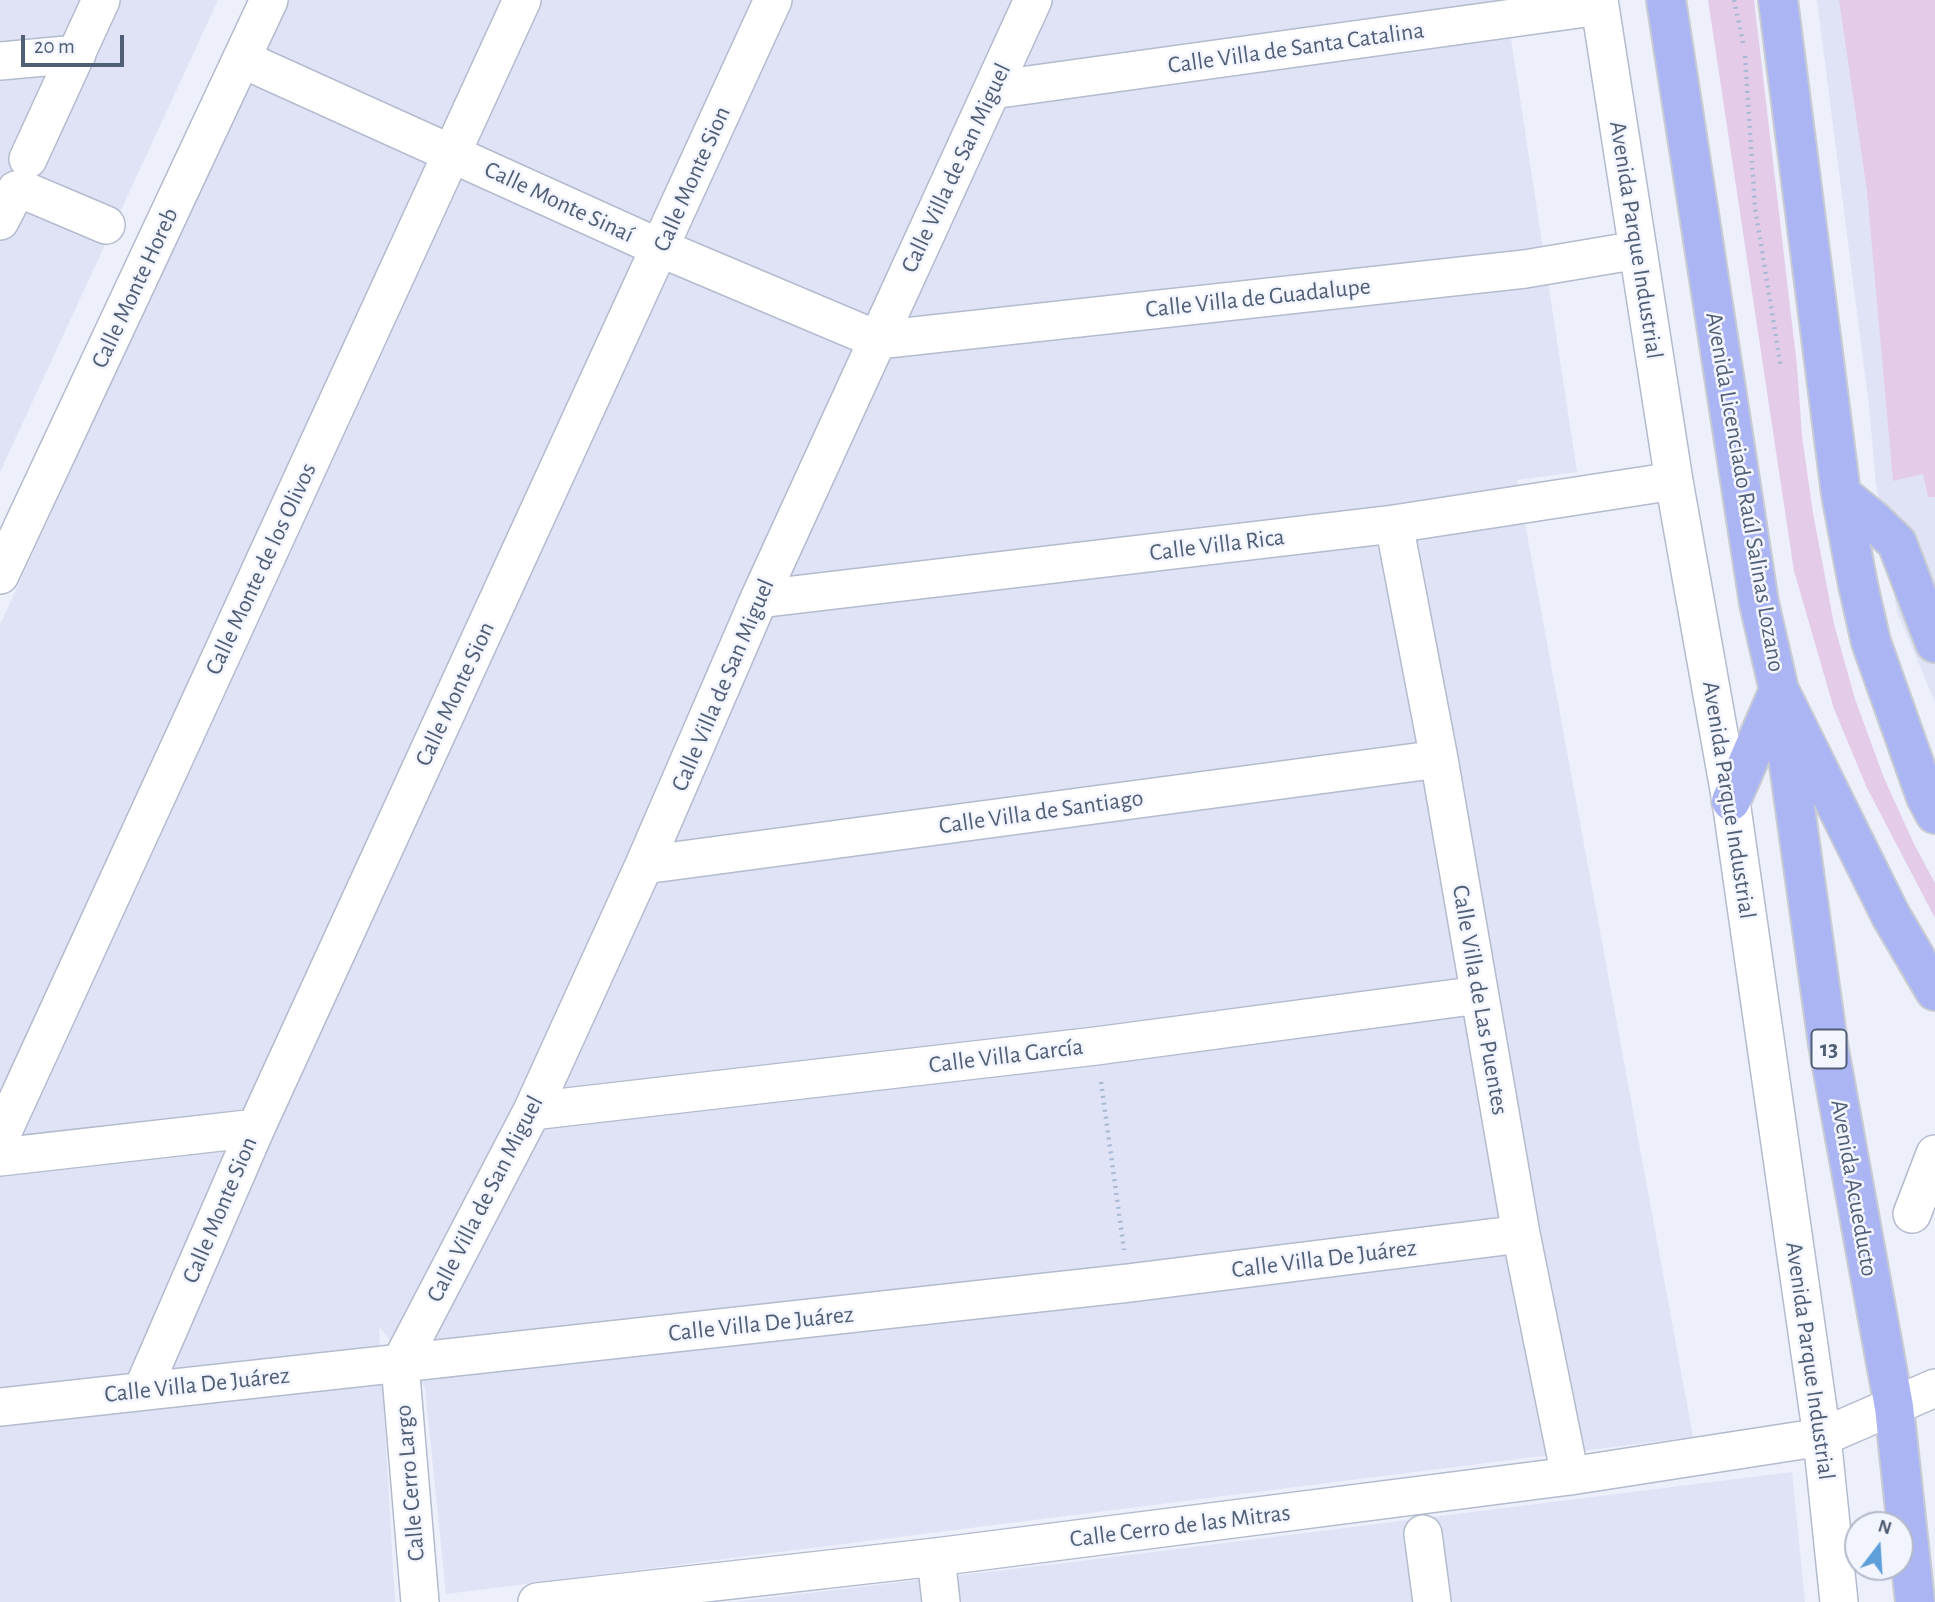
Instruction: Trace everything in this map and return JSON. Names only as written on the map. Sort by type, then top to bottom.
[{"type":"main road","name":"Avenida Licenciado Raúl Salinas Lozano","points":[[1667,0],[1759,603],[1779,690],[1891,916],[1935,991]]},
{"type":"main road","points":[[1778,0],[1841,494],[1858,585],[1871,642],[1926,797],[1935,814]]},
{"type":"main road","points":[[1841,494],[1897,543],[1935,643]]},
{"type":"main road","points":[[1731,801],[1779,690]]},
{"type":"main road","name":"Avenida Acueducto","points":[[1779,690],[1828,1044],[1894,1406],[1915,1602]]},
{"type":"street","points":[[29,159],[101,0]]},
{"type":"street","name":"Calle Monte Horeb","points":[[0,575],[269,0]]},
{"type":"street","name":"Calle Monte de los Olivos","points":[[0,1138],[522,0]]},
{"type":"street","name":"Calle Monte Sion","points":[[142,1391],[256,1128],[773,0]]},
{"type":"street","name":"Calle Villa de San Miguel","points":[[400,1364],[532,1111],[644,865],[759,599],[1033,0]]},
{"type":"street","name":"Calle Villa de Santa Catalina","points":[[992,90],[1600,3]]},
{"type":"street","name":"Avenida Parque Industrial","points":[[1600,3],[1674,481],[1731,801],[1822,1437],[1839,1602]]},
{"type":"street","points":[[0,61],[77,54]]},
{"type":"street","name":"Calle Monte Sinaí","points":[[242,59],[660,248],[878,340]]},
{"type":"street","points":[[0,221],[16,190],[22,189],[106,225]]},
{"type":"street","name":"Calle Villa de Guadalupe","points":[[878,340],[1525,268],[1638,250]]},
{"type":"street","name":"Calle Villa Rica","points":[[759,599],[1394,524],[1674,481]]},
{"type":"street","name":"Calle Villa de Las Puentes","points":[[1394,524],[1521,1234],[1570,1476]]},
{"type":"street","name":"Calle Villa de Santiago","points":[[644,865],[1438,760]]},
{"type":"street","name":"Calle Villa García","points":[[532,1111],[1096,1046],[1479,995]]},
{"type":"street","points":[[0,1157],[256,1128]]},
{"type":"street","points":[[1935,1154],[1917,1215],[1935,1180]]},
{"type":"street","name":"Calle Villa De Juárez","points":[[0,1407],[1129,1283],[1521,1234]]},
{"type":"street","name":"Calle Cerro Largo","points":[[400,1364],[420,1602]]},
{"type":"street","name":"Calle Cerro de las Mitras","points":[[537,1602],[670,1595],[936,1557],[1570,1476],[1822,1437],[1935,1388]]},
{"type":"street","points":[[1423,1534],[1432,1602]]},
{"type":"street","points":[[936,1557],[941,1602]]},
{"type":"path","points":[[1734,0],[1745,51],[1755,208],[1781,368]]},
{"type":"path","points":[[1096,1046],[1129,1283]]},
{"type":"shaded area","points":[[0,0],[218,0],[0,472]]},
{"type":"shaded area","points":[[286,0],[1505,0],[1577,472],[1517,480],[1693,1437],[446,1594],[425,1388],[379,1326],[395,1602],[0,1602],[0,625]]},
{"type":"shaded area","points":[[1708,0],[1754,0],[1797,366],[1802,436],[1834,624],[1855,699],[1884,778],[1935,883],[1935,918],[1867,788],[1834,709],[1794,571]]},
{"type":"shaded area","points":[[1817,0],[1935,0],[1935,702],[1897,612],[1876,484],[1869,406]]},
{"type":"shaded area","points":[[1839,0],[1935,0],[1935,497],[1928,497],[1923,474],[1893,481],[1867,191]]},
{"type":"shaded area","points":[[1792,1472],[1805,1602],[733,1602],[1073,1562]]}]
